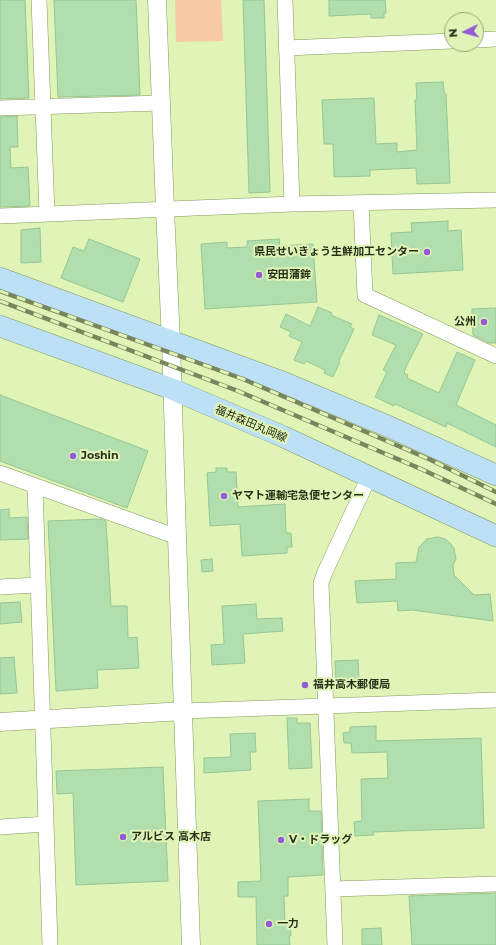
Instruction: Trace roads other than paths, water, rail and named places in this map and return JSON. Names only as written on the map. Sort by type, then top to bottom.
[{"type":"main road","points":[[0,278],[280,381],[392,428],[496,475]]},
{"type":"main road","name":"福井森田丸岡線","points":[[0,326],[172,389],[284,437],[496,536]]},
{"type":"street","points":[[39,0],[47,214]]},
{"type":"street","points":[[157,0],[171,341],[191,945]]},
{"type":"street","points":[[285,0],[292,204]]},
{"type":"street","points":[[484,40],[496,39]]},
{"type":"street","points":[[286,48],[444,41]]},
{"type":"street","points":[[0,108],[161,103]]},
{"type":"street","points":[[0,216],[292,204],[496,200]]},
{"type":"street","points":[[361,203],[365,295],[496,356]]},
{"type":"street","points":[[0,473],[177,537]]},
{"type":"street","points":[[335,945],[321,583],[369,477]]},
{"type":"street","points":[[35,486],[50,945]]},
{"type":"street","points":[[0,587],[38,585]]},
{"type":"street","points":[[0,722],[183,711],[496,700]]},
{"type":"street","points":[[0,827],[46,824]]},
{"type":"street","points":[[333,889],[496,884]]},
{"type":"railway","points":[[0,291],[243,379],[431,460],[496,492]]},
{"type":"railway","points":[[0,301],[238,391],[421,469],[496,504]]},
{"type":"place","name":"県民せいきょう生鮮加工センター","points":[[427,252]]},
{"type":"place","name":"安田蒲鉾","points":[[259,275]]},
{"type":"place","name":"公州","points":[[484,322]]},
{"type":"place","name":"Joshin","points":[[73,456]]},
{"type":"place","name":"ヤマト運輸宅急便センター","points":[[224,496]]},
{"type":"place","name":"福井高木郵便局","points":[[305,685]]},
{"type":"place","name":"アルビス 高木店","points":[[123,837]]},
{"type":"place","name":"V・ドラッグ","points":[[281,840]]},
{"type":"place","name":"一力","points":[[269,924]]}]
